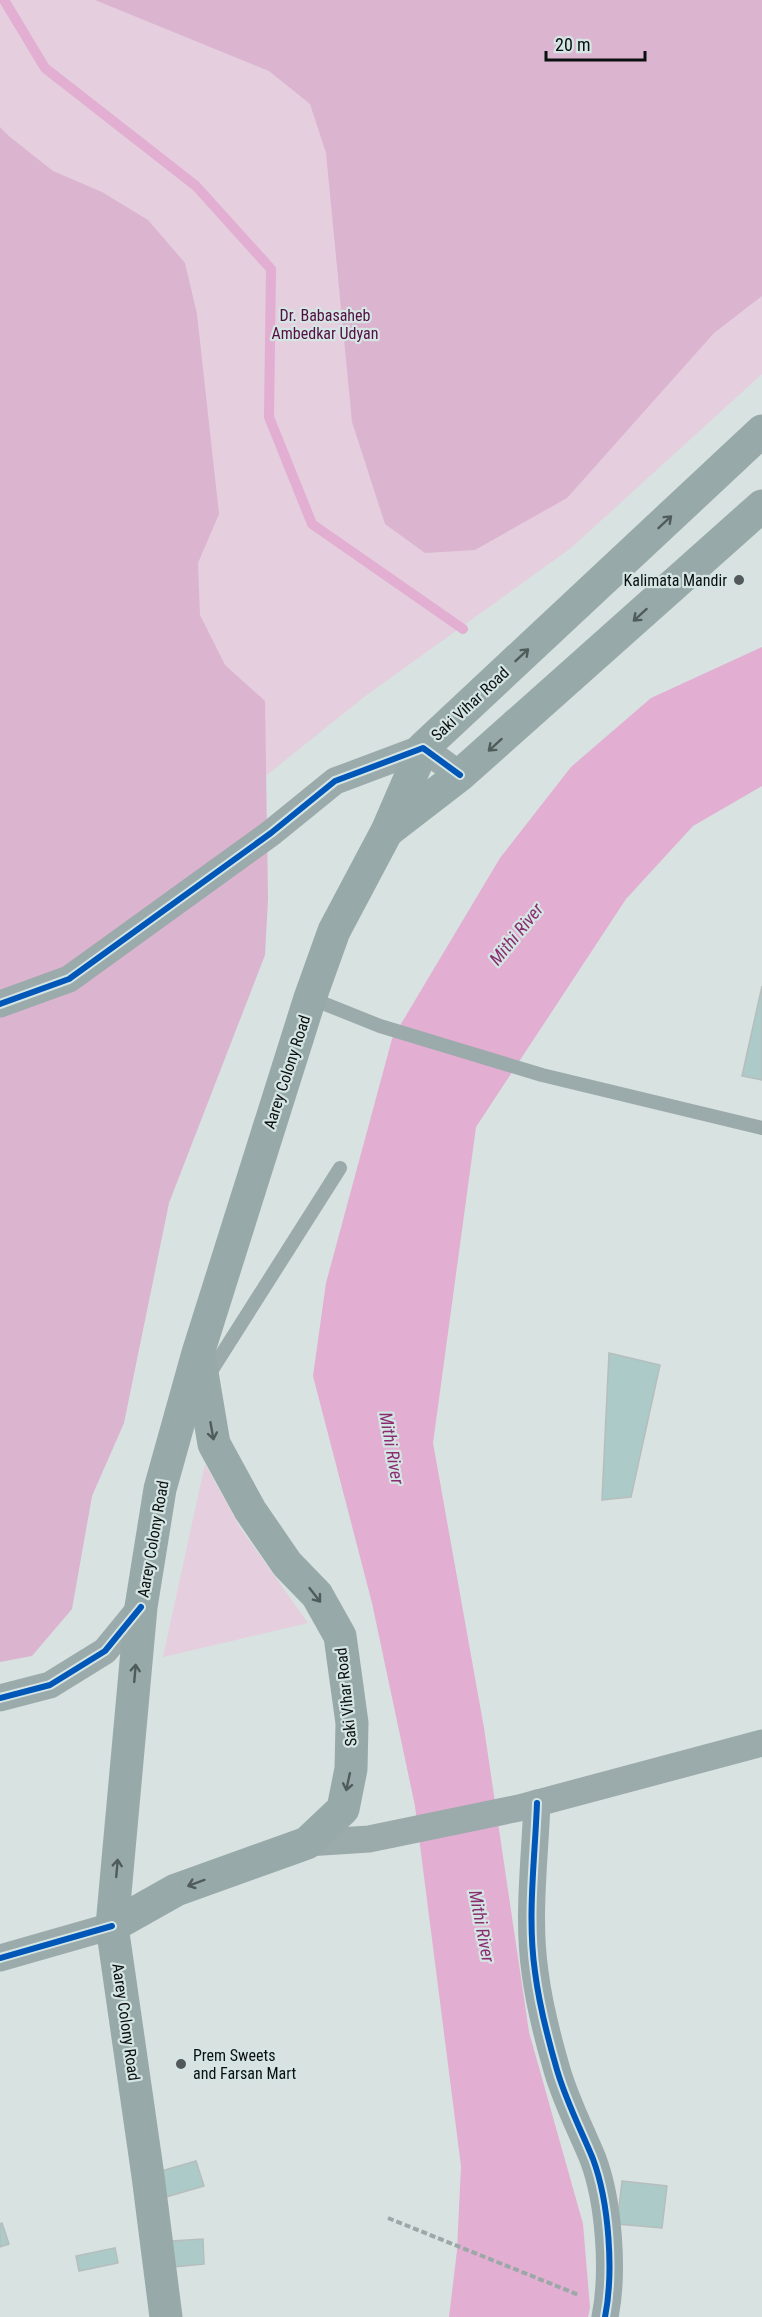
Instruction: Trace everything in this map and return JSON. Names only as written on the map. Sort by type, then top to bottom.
[{"type":"main road","name":"Saki Vihar Road","points":[[387,831],[423,748],[762,431]]},
{"type":"main road","points":[[387,831],[460,776],[762,506]]},
{"type":"main road","name":"Aarey Colony Road","points":[[165,2317],[148,2176],[112,1926],[141,1607],[160,1489],[201,1368],[310,998],[334,931],[387,831]]},
{"type":"main road","name":"Saki Vihar Road","points":[[112,1926],[176,1890],[307,1843],[343,1809],[351,1769],[352,1724],[340,1636],[317,1595],[287,1564],[250,1510],[214,1444],[201,1368]]},
{"type":"street","points":[[0,1004],[69,979],[271,832],[335,781],[423,748],[460,776]]},
{"type":"street","points":[[0,1698],[50,1685],[105,1651],[141,1607]]},
{"type":"street","points":[[307,1843],[369,1839],[528,1805],[762,1743]]},
{"type":"street","points":[[528,1805],[535,1972],[557,2071],[593,2161],[607,2218],[610,2292],[604,2317]]},
{"type":"street","name":"Saki Vihar Road","points":[[0,1958],[112,1926]]},
{"type":"lane","points":[[310,998],[380,1026],[542,1075],[762,1128]]},
{"type":"lane","points":[[201,1368],[340,1168]]},
{"type":"path","points":[[388,2218],[580,2296]]},
{"type":"green space","name":"Dr. Babasaheb Ambedkar Udyan","points":[[0,0],[762,0],[762,374],[571,548],[364,697],[95,913],[0,936]]},
{"type":"green space","points":[[205,1464],[241,1529],[308,1623],[163,1657]]},
{"type":"shaded area","points":[[95,0],[762,0],[762,296],[714,333],[567,498],[475,550],[425,553],[385,524],[352,422],[326,153],[310,104],[269,71]]},
{"type":"shaded area","points":[[0,127],[53,171],[102,192],[148,220],[185,263],[197,314],[219,514],[198,563],[200,615],[225,665],[265,701],[268,899],[265,955],[169,1203],[124,1423],[92,1496],[72,1609],[32,1656],[0,1662]]},
{"type":"water","name":"Mithi River","points":[[762,647],[762,786],[693,826],[626,899],[476,1127],[433,1443],[484,1728],[529,2032],[583,2224],[590,2307],[588,2317],[449,2317],[457,2251],[461,2166],[415,1806],[372,1603],[313,1376],[326,1283],[392,1039],[500,858],[571,767],[651,698]]},
{"type":"building","points":[[762,986],[762,1080],[742,1076]]},
{"type":"building","points":[[609,1353],[660,1365],[631,1497],[602,1500]]},
{"type":"building","points":[[196,2161],[204,2186],[166,2197],[158,2172]]},
{"type":"building","points":[[622,2181],[667,2186],[662,2228],[617,2224]]},
{"type":"building","points":[[2,2223],[9,2244],[0,2247],[0,2224]]},
{"type":"building","points":[[203,2239],[204,2264],[173,2267],[172,2241]]},
{"type":"building","points":[[115,2248],[118,2263],[79,2271],[76,2256]]},
{"type":"waterway","points":[[4,0],[45,68],[196,186],[271,269],[269,417],[312,524],[463,629]]},
{"type":"cycle path","points":[[0,1004],[69,979],[271,833],[335,781],[423,748],[460,775]]},
{"type":"cycle path","points":[[0,1698],[50,1685],[105,1651],[141,1607]]},
{"type":"cycle path","points":[[537,1803],[532,1909],[535,1972],[544,2021],[557,2070],[593,2159],[603,2196],[609,2259],[605,2317]]},
{"type":"cycle path","points":[[0,1958],[112,1926]]},
{"type":"place","name":"Kalimata Mandir","points":[[739,580]]},
{"type":"place","name":"Prem Sweets and Farsan Mart","points":[[181,2064]]}]
